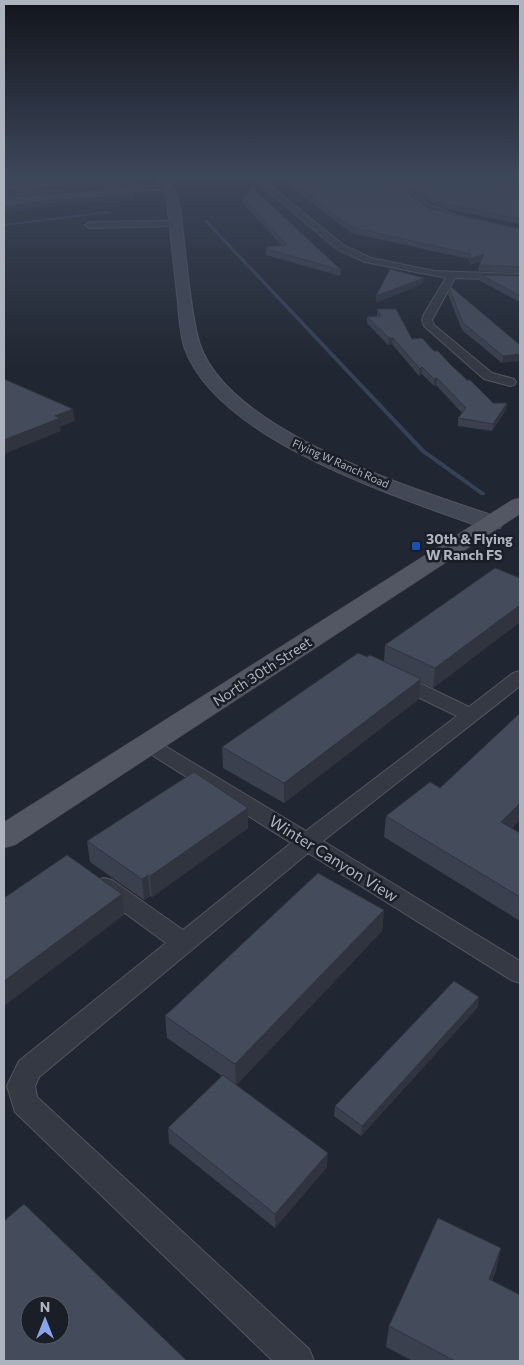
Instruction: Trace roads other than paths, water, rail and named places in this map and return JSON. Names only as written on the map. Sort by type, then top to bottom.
[{"type":"main road","name":"North 30th Street","points":[[4,837],[520,505]]},
{"type":"street","name":"Flying W Ranch Road","points":[[177,239],[181,282],[189,335],[200,364],[216,386],[255,418],[321,456],[361,474],[492,523]]},
{"type":"street","points":[[331,239],[350,252],[384,264],[437,270],[452,276],[520,277]]},
{"type":"street","points":[[452,276],[429,314],[427,320],[429,326],[488,376],[510,382]]},
{"type":"street","points":[[385,673],[471,716]]},
{"type":"street","points":[[297,1361],[25,1103],[21,1086],[29,1069],[308,841],[520,677]]},
{"type":"street","name":"Winter Canyon View","points":[[148,744],[520,973]]},
{"type":"street","points":[[84,872],[183,943]]},
{"type":"waterway","points":[[223,239],[423,451],[483,494]]},
{"type":"place","name":"30th & Flying W Ranch FS","points":[[416,546]]}]
